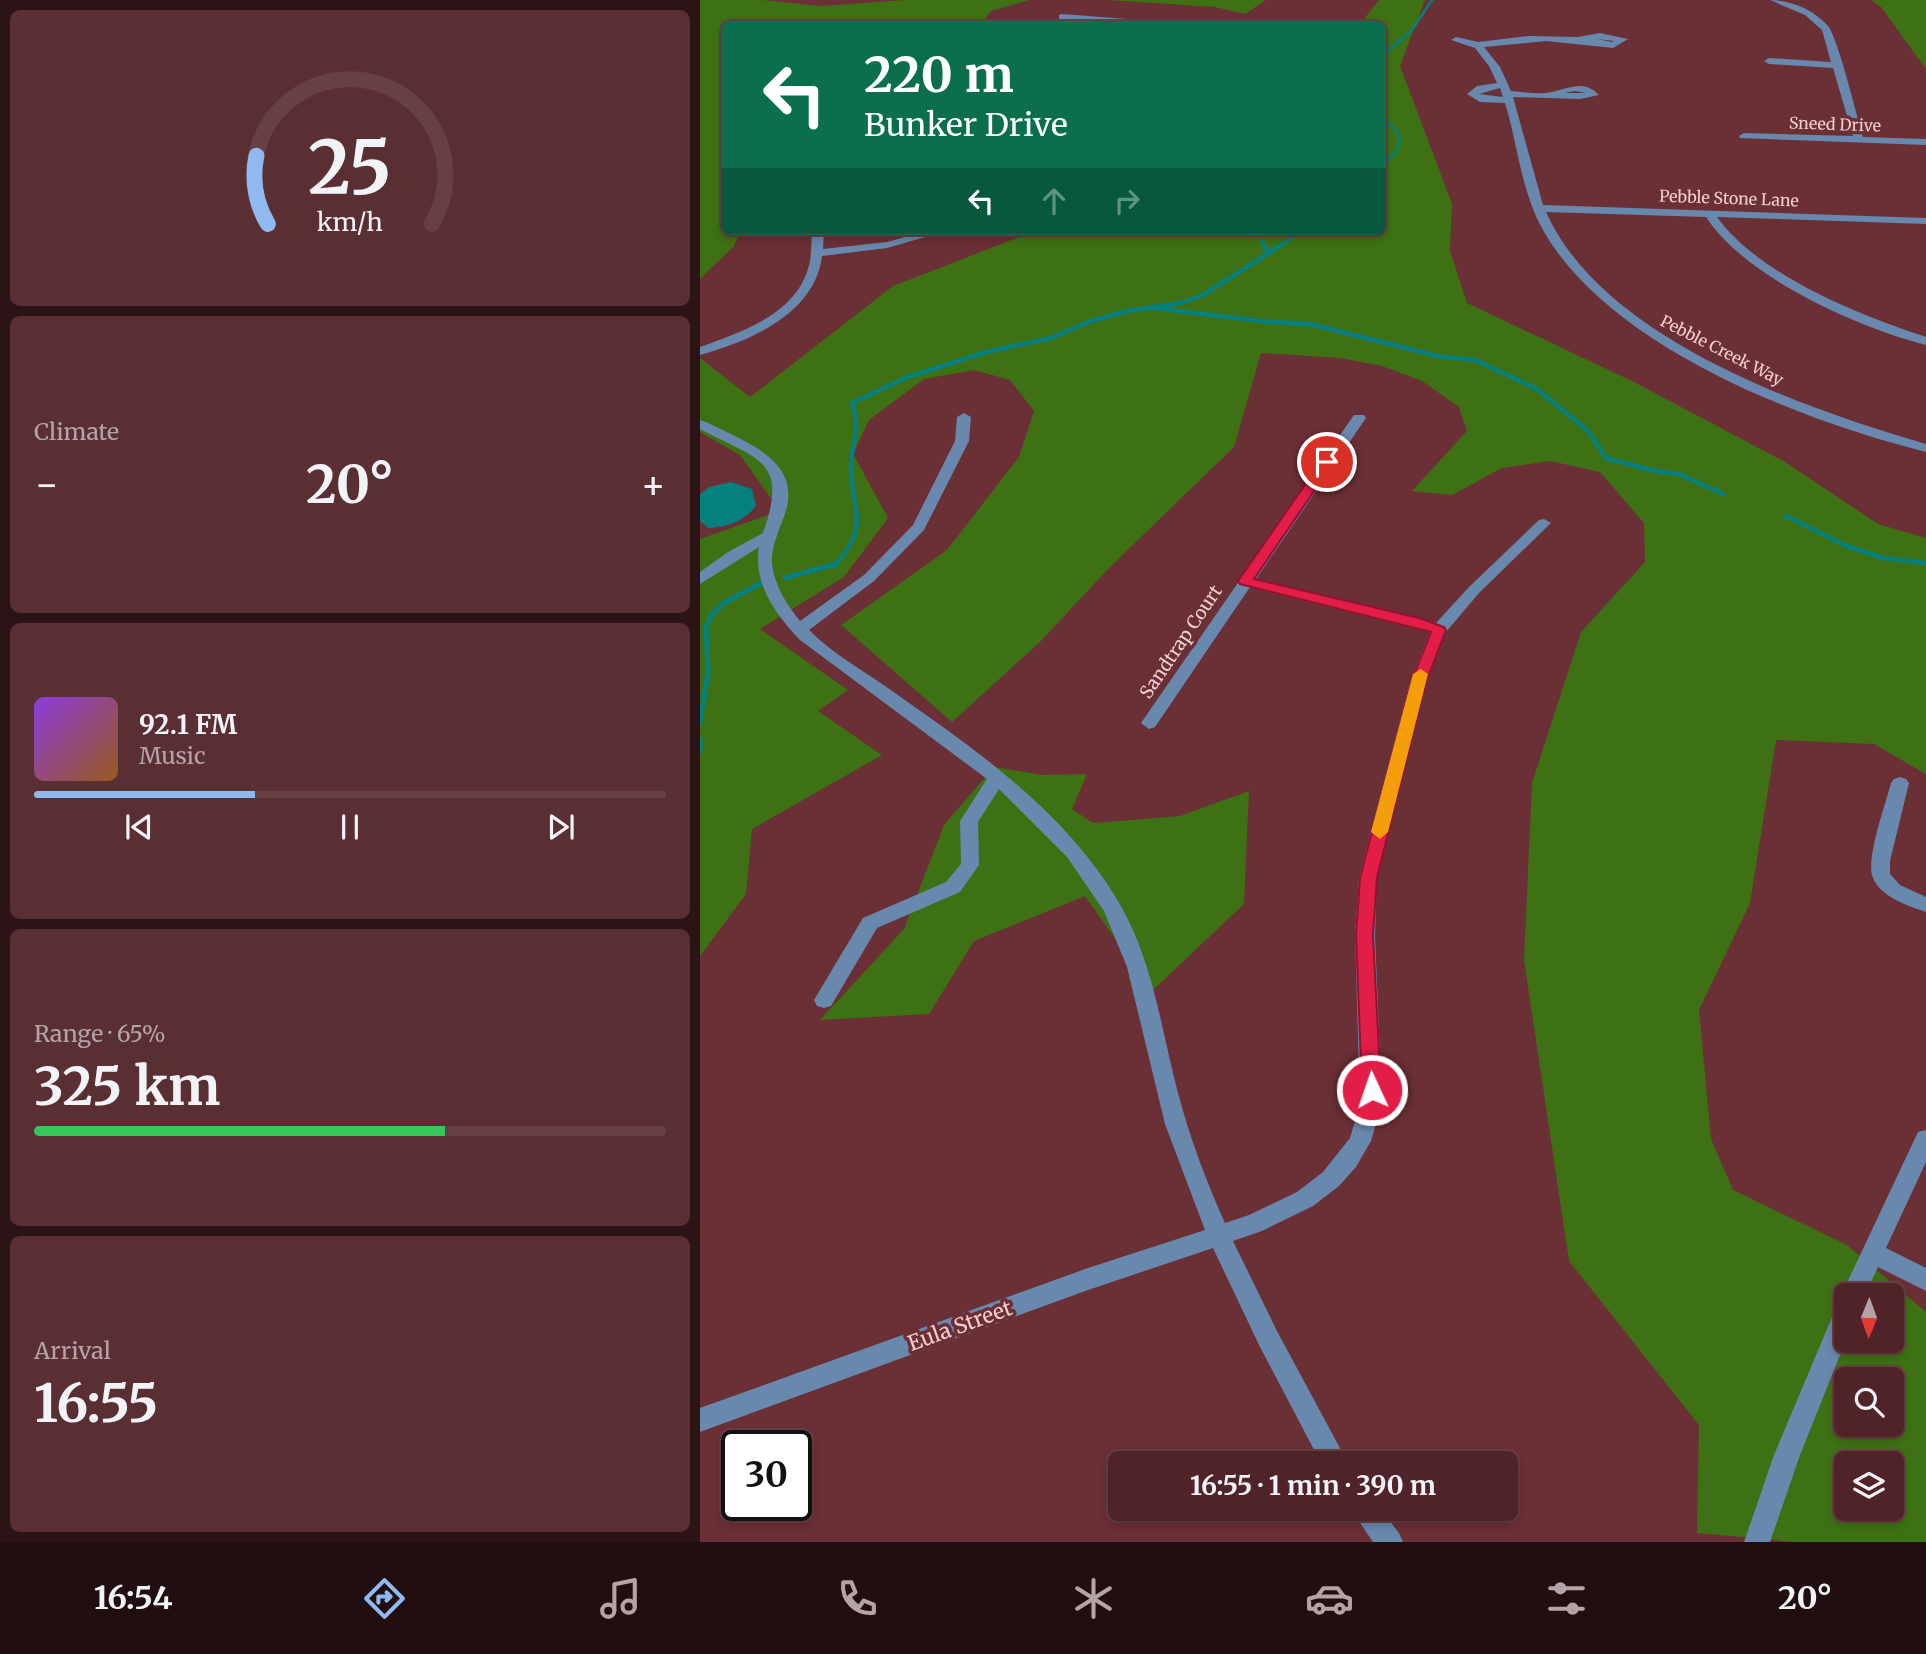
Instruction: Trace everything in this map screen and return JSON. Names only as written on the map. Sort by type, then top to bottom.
[{"type":"street","points":[[1774,0],[1808,13],[1823,25],[1859,140]]},
{"type":"street","points":[[1062,17],[1115,21]]},
{"type":"street","points":[[1456,40],[1478,45],[1525,38],[1580,39]]},
{"type":"street","name":"Pebble Creek Way","points":[[1478,45],[1494,65],[1506,93],[1548,230],[1572,264],[1607,300],[1649,331],[1695,357],[1797,405],[1850,426],[1926,448]]},
{"type":"street","points":[[1769,61],[1837,65]]},
{"type":"street","points":[[1506,93],[1553,94]]},
{"type":"street","name":"Sneed Drive","points":[[1744,136],[1926,142]]},
{"type":"street","name":"Pebble Stone Lane","points":[[1540,208],[1922,221],[1926,231]]},
{"type":"street","points":[[1709,213],[1714,223],[1738,246],[1792,286],[1852,314],[1926,341]]},
{"type":"street","points":[[700,351],[755,329],[799,296],[810,278],[818,235]]},
{"type":"street","points":[[816,253],[887,246],[926,235]]},
{"type":"street","points":[[800,629],[869,578],[919,527],[962,442],[964,417]]},
{"type":"street","name":"Sandtrap Court","points":[[1149,723],[1359,418]]},
{"type":"street","points":[[700,424],[709,437],[764,458],[778,474],[783,498],[765,559],[765,574],[783,610],[831,658],[942,735],[1050,826],[1094,877],[1115,911],[1140,974],[1175,1121],[1195,1178],[1274,1352],[1328,1451]]},
{"type":"street","name":"Eula Street","points":[[700,1420],[1088,1279],[1276,1215],[1318,1190],[1348,1160],[1367,1121],[1372,1090],[1365,935],[1368,878],[1417,685],[1439,630],[1474,590],[1544,523]]},
{"type":"street","points":[[700,579],[733,555],[771,535]]},
{"type":"street","points":[[1245,581],[1414,621],[1439,630]]},
{"type":"street","points":[[824,1000],[870,923],[953,887],[959,880],[970,865],[969,821],[996,778]]},
{"type":"street","points":[[1900,783],[1884,850],[1881,876],[1893,890],[1926,905]]},
{"type":"street","points":[[1859,1283],[1926,1139]]},
{"type":"street","points":[[1873,1253],[1926,1280]]},
{"type":"street","points":[[1757,1542],[1787,1455],[1834,1340]]},
{"type":"street","points":[[1373,1521],[1390,1542]]},
{"type":"green space","points":[[700,0],[761,0],[821,6],[905,0],[1029,0],[991,11],[983,21],[721,21],[721,235],[738,235],[734,246],[700,279]]},
{"type":"green space","points":[[1108,0],[1266,0],[1245,14],[1215,7]]},
{"type":"green space","points":[[1379,0],[1425,0],[1400,66],[1452,204],[1450,251],[1467,303],[1632,381],[1785,462],[1878,524],[1926,538],[1926,774],[1874,744],[1776,740],[1750,903],[1699,1010],[1711,1139],[1733,1190],[1847,1245],[1892,1283],[1834,1283],[1834,1353],[1904,1353],[1904,1293],[1926,1312],[1926,1542],[1795,1542],[1697,1533],[1699,1425],[1569,1261],[1524,960],[1532,783],[1581,632],[1645,562],[1644,523],[1600,472],[1550,461],[1502,468],[1452,495],[1412,491],[1467,431],[1459,407],[1422,381],[1382,366],[1340,358],[1261,353],[1234,447],[1108,569],[1040,642],[952,722],[841,625],[947,550],[1019,457],[1034,411],[1010,380],[974,370],[924,379],[869,420],[853,454],[888,518],[844,577],[760,629],[848,690],[818,711],[882,755],[752,829],[746,894],[700,956],[700,539],[780,511],[740,455],[700,432],[700,358],[750,397],[893,286],[1025,235],[1386,235],[1386,21],[1362,21]]},
{"type":"green space","points":[[1871,0],[1926,0],[1926,69],[1881,7]]},
{"type":"green space","points":[[994,767],[1043,775],[1087,774],[1072,809],[1093,823],[1180,816],[1249,791],[1244,904],[1152,991],[1085,896],[974,941],[929,1014],[820,1020],[904,929],[944,825]]},
{"type":"water","points":[[731,482],[752,489],[756,506],[735,523],[708,528],[700,521],[700,494],[709,487]]},
{"type":"waterway","points":[[1386,53],[1412,30],[1432,0]]},
{"type":"waterway","points":[[1386,121],[1396,130],[1400,141],[1396,152],[1386,162]]},
{"type":"waterway","points":[[1281,245],[1297,235]]},
{"type":"waterway","points":[[1261,240],[1264,244]]},
{"type":"waterway","points":[[834,566],[845,552],[856,529],[851,468],[856,421],[852,403],[905,378],[986,352],[1051,338],[1088,322],[1127,311],[1181,303],[1203,295],[1284,243]]},
{"type":"waterway","points":[[1264,244],[1267,252]]},
{"type":"waterway","points":[[1154,308],[1268,322],[1310,324],[1442,357],[1475,360],[1537,389],[1588,431],[1606,458],[1655,471],[1679,474],[1723,494]]},
{"type":"waterway","points":[[1786,516],[1844,545],[1883,558],[1926,563]]},
{"type":"waterway","points":[[785,578],[835,564]]},
{"type":"waterway","points":[[700,723],[708,673],[706,627],[712,614],[724,603],[761,583]]},
{"type":"waterway","points":[[700,739],[700,752]]},
{"type":"slow traffic","points":[[1380,832],[1421,674]]},
{"type":"route","points":[[1327,462],[1245,581],[1414,621],[1439,630],[1417,685],[1368,878],[1365,935],[1372,1090]]}]
